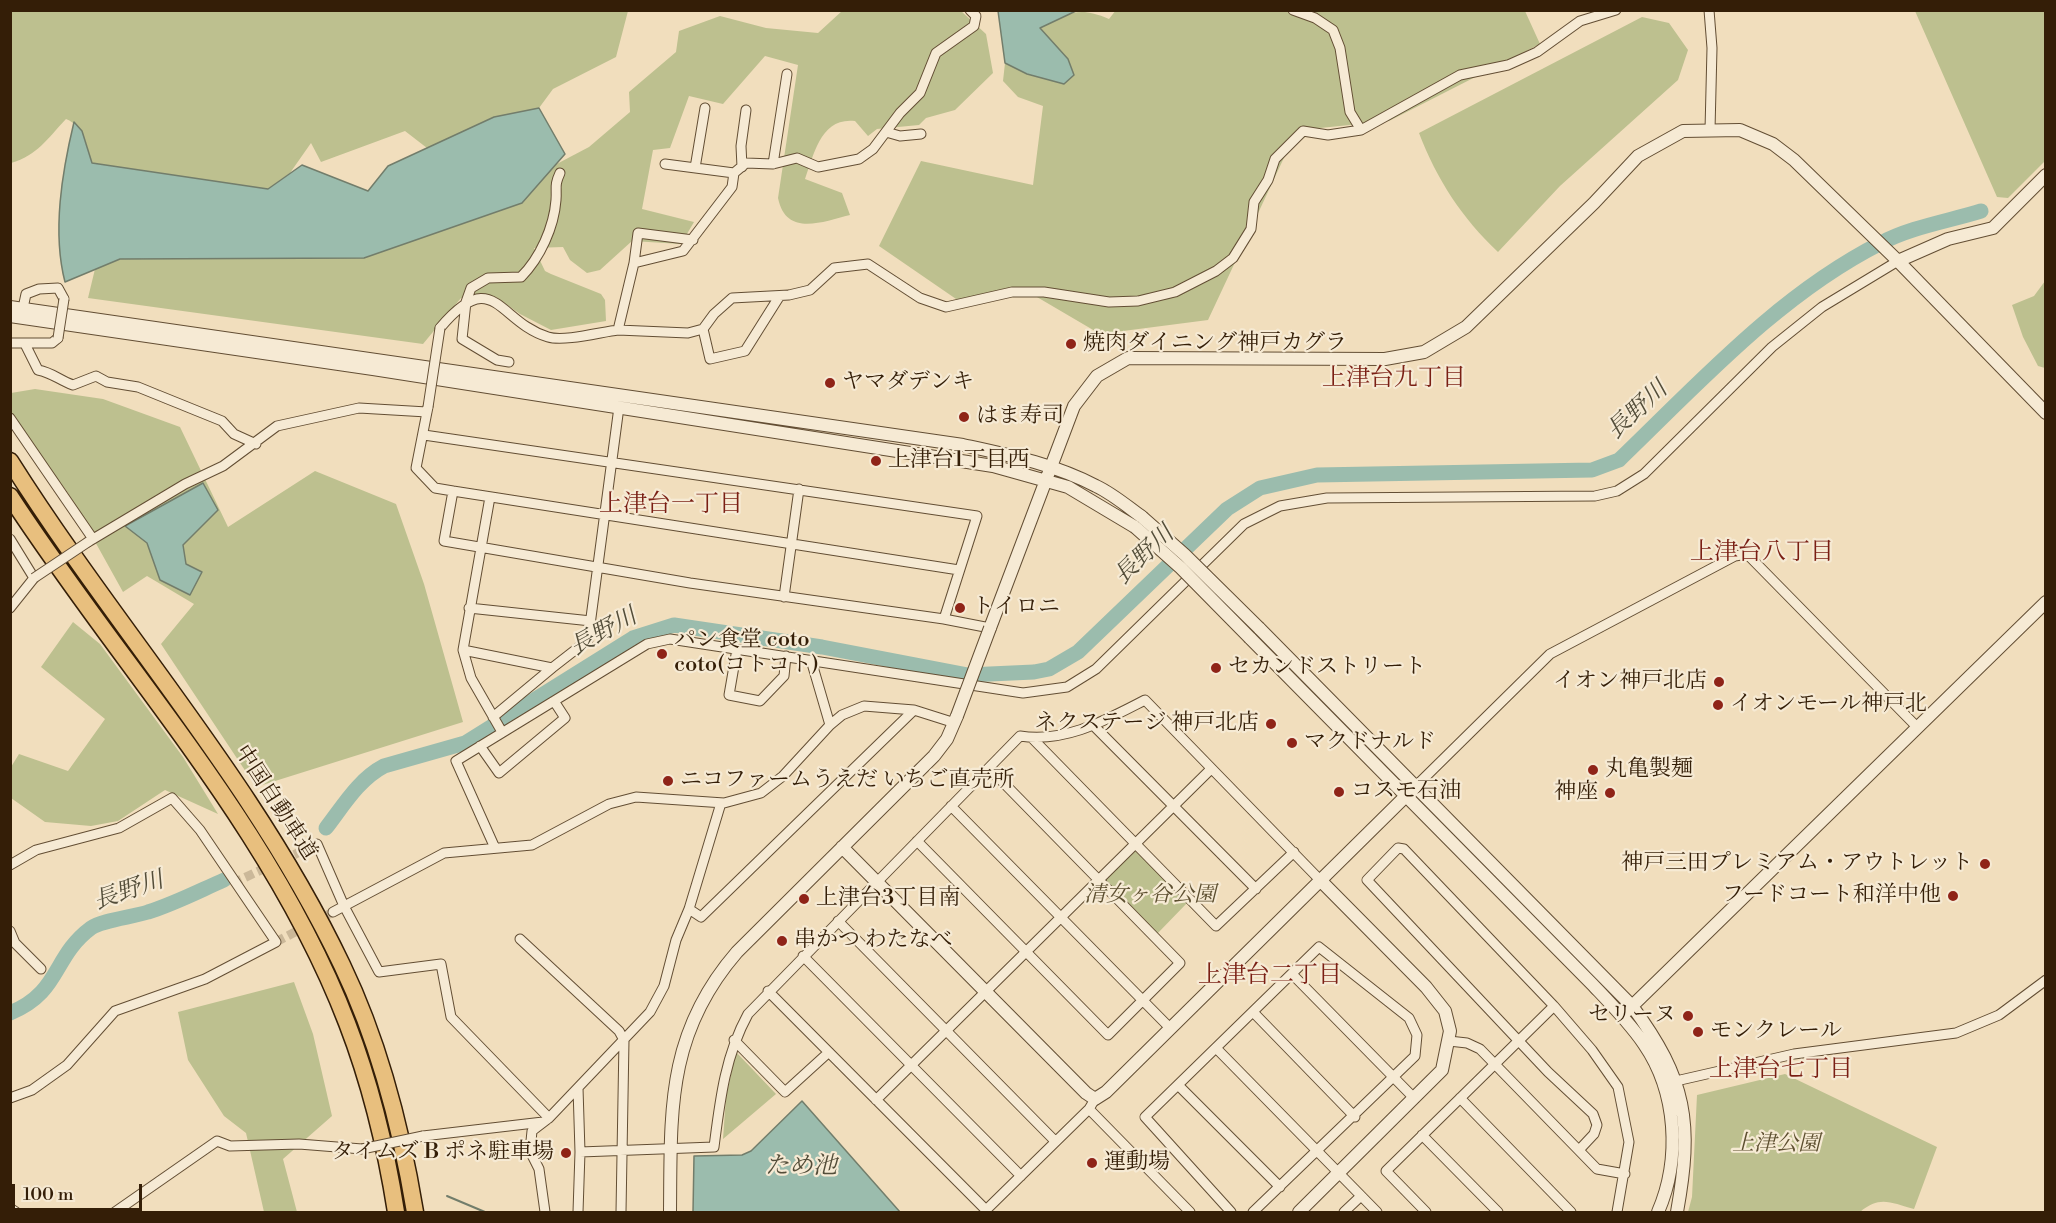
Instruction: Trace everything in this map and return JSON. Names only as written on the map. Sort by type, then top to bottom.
[{"type":"highway","name":"中国自動車道","points":[[10,461],[83,568],[225,765],[289,865],[317,914],[343,967],[382,1065],[397,1115],[415,1212]]},
{"type":"highway","name":"中国自動車道","points":[[10,495],[246,830],[301,924],[335,995],[364,1069],[389,1166],[396,1212]]},
{"type":"street","points":[[665,164],[738,170],[746,163],[773,164],[797,158],[818,168],[859,159],[873,149],[920,93],[936,54],[974,26],[976,16],[970,10]]},
{"type":"street","points":[[1293,10],[1315,18],[1333,30],[1340,48],[1350,112],[1361,130]]},
{"type":"street","points":[[958,570],[435,489],[417,468],[440,328],[466,302],[474,299],[497,303],[525,325],[549,337],[618,330],[688,333],[703,329],[714,314],[732,298],[778,297],[810,290],[834,268],[868,264],[920,298],[946,307],[1012,292],[1044,292],[1109,302],[1149,300],[1175,292],[1216,271],[1233,258],[1251,229],[1254,202],[1268,180],[1275,159],[1303,131],[1328,135],[1361,130],[1460,75],[1508,65],[1538,52],[1580,21],[1616,10]]},
{"type":"street","points":[[1709,10],[1712,48],[1710,130]]},
{"type":"street","points":[[773,164],[787,74]]},
{"type":"street","points":[[695,168],[705,108]]},
{"type":"street","points":[[634,263],[683,251],[732,187],[738,170],[746,110]]},
{"type":"street","points":[[670,1212],[671,1104],[679,1059],[689,1028],[706,994],[737,951],[934,756],[956,720],[1074,406],[1097,376],[1128,358],[1384,359],[1424,352],[1466,327],[1594,203],[1638,156],[1683,130],[1740,130],[1773,144],[1794,160],[1898,261],[2046,413]]},
{"type":"street","points":[[886,132],[900,136],[921,134]]},
{"type":"street","points":[[509,362],[497,360],[462,339],[466,302],[471,288],[488,278],[521,277],[534,264],[546,236],[556,199],[554,186],[560,173]]},
{"type":"street","points":[[495,848],[456,761],[647,644],[670,639],[1023,693],[1067,687],[1096,669],[1244,524],[1272,509],[1327,498],[1595,496],[1617,491],[1644,474],[1780,340],[1822,306],[1898,261],[1948,239],[1993,228],[2046,175]]},
{"type":"street","points":[[618,330],[634,263],[638,233],[693,240]]},
{"type":"street","points":[[10,342],[25,344],[39,341],[52,344],[58,338],[64,299],[58,288],[39,289],[26,294],[17,308],[963,445],[1050,467],[1098,487],[1139,522],[1185,555],[1259,628],[1622,1016],[1653,1060],[1671,1112],[1670,1175],[1658,1212]]},
{"type":"street","points":[[703,329],[710,359],[745,351],[778,297]]},
{"type":"street","points":[[10,316],[619,407],[993,466],[1076,491],[1139,522],[1250,638],[1632,1006],[1660,1045],[1676,1081],[1686,1125],[1677,1212]]},
{"type":"street","points":[[25,344],[38,370],[54,373],[60,380],[73,385],[96,376],[107,382],[138,387],[222,421],[234,434],[255,444]]},
{"type":"street","points":[[494,717],[588,640],[619,407]]},
{"type":"street","points":[[10,608],[34,578],[90,541],[185,484],[223,466],[277,426],[358,408],[428,409]]},
{"type":"street","points":[[10,418],[90,541]]},
{"type":"street","points":[[424,435],[977,516],[944,619]]},
{"type":"street","points":[[784,597],[799,489]]},
{"type":"street","points":[[453,491],[444,541],[784,597],[944,619],[990,628]]},
{"type":"street","points":[[490,497],[463,650],[471,678],[502,732]]},
{"type":"street","points":[[10,538],[34,578]]},
{"type":"street","points":[[768,991],[986,1210],[1551,654],[1735,556],[1747,554],[1917,727]]},
{"type":"street","points":[[1622,1016],[2046,602]]},
{"type":"street","points":[[469,608],[591,621]]},
{"type":"street","points":[[737,649],[729,696],[760,701],[784,676],[786,656]]},
{"type":"street","points":[[463,650],[552,668]]},
{"type":"street","points":[[811,660],[830,725]]},
{"type":"street","points":[[580,1152],[714,1147],[726,1066],[734,1040],[748,1014],[768,991],[1020,736],[1032,738],[1070,733],[1094,726],[1145,700],[1426,987],[1446,1011],[1449,1041],[1442,1070],[1299,1212]]},
{"type":"street","points":[[480,746],[499,773],[565,718],[554,701]]},
{"type":"street","points":[[333,912],[444,853],[531,845],[609,804],[636,797],[721,803],[761,793],[783,776],[830,725],[842,715],[864,706],[914,710],[956,720]]},
{"type":"street","points":[[689,909],[701,917],[914,710]]},
{"type":"street","points":[[1094,726],[1256,889]]},
{"type":"street","points":[[1032,738],[1216,927],[1294,852]]},
{"type":"street","points":[[916,841],[1108,1035],[1180,963],[989,768]]},
{"type":"street","points":[[876,1100],[1211,769]]},
{"type":"street","points":[[10,865],[36,850],[119,828],[172,798],[200,830],[276,942],[205,979],[115,1011],[67,1065],[32,1090],[10,1098]]},
{"type":"street","points":[[545,1212],[539,1169],[530,1151],[532,1131],[547,1120],[650,1012],[664,986],[676,940],[689,909],[721,803]]},
{"type":"street","points":[[951,806],[1170,1028]]},
{"type":"street","points":[[316,844],[344,906],[379,972],[441,964],[451,1017],[547,1120]]},
{"type":"street","points":[[842,847],[986,992],[1190,1212]]},
{"type":"street","points":[[1579,1150],[1594,1134],[1597,1125],[1593,1114],[1518,1041],[1367,880],[1398,848],[1404,849],[1554,1006],[1592,1050],[1618,1087],[1629,1142],[1617,1212]]},
{"type":"street","points":[[838,921],[1055,1141]]},
{"type":"street","points":[[10,931],[15,943],[41,969]]},
{"type":"street","points":[[520,939],[619,1031],[624,1040],[621,1212]]},
{"type":"street","points":[[1231,1212],[1145,1117],[1319,947],[1408,1018],[1417,1035],[1415,1056],[1394,1080],[1253,1212]]},
{"type":"street","points":[[803,956],[1021,1176]]},
{"type":"street","points":[[1292,974],[1414,1098]]},
{"type":"street","points":[[1676,1081],[1794,1054],[1956,1033],[1999,1015],[2046,980]]},
{"type":"street","points":[[1425,1212],[1386,1171],[1554,1006]]},
{"type":"street","points":[[1253,1012],[1354,1117]]},
{"type":"street","points":[[734,1040],[785,1092],[829,1052]]},
{"type":"street","points":[[1449,1041],[1467,1043],[1480,1048],[1597,1169],[1625,1174]]},
{"type":"street","points":[[1216,1048],[1377,1212]]},
{"type":"street","points":[[1178,1085],[1280,1187]]},
{"type":"street","points":[[578,1088],[580,1152],[578,1212]]},
{"type":"street","points":[[1460,1098],[1571,1212]]},
{"type":"street","points":[[115,1212],[217,1141],[230,1146],[299,1144],[362,1149],[423,1136],[547,1120]]},
{"type":"street","points":[[1422,1135],[1498,1212]]},
{"type":"street","points":[[1344,1212],[1361,1196]]},
{"type":"street","points":[[10,1208],[16,1212]]},
{"type":"green space","points":[[1116,10],[1525,11],[1540,44],[1389,121],[1320,128],[1289,147],[1208,320],[1100,334],[1025,290],[959,301],[879,246],[921,161],[1033,185],[1043,106],[1018,97],[1003,81],[1005,63],[1027,74],[1074,75],[1068,59],[1039,28],[1073,13],[1089,13],[1109,19]]},
{"type":"green space","points":[[11,11],[628,11],[616,57],[553,89],[539,108],[494,117],[427,148],[405,131],[321,162],[311,143],[290,173],[268,189],[92,163],[81,132],[66,119],[35,151],[11,163]]},
{"type":"green space","points":[[842,11],[961,11],[986,34],[993,73],[955,110],[926,118],[919,125],[877,129],[868,136],[855,121],[843,121],[834,125],[821,139],[805,179],[842,193],[850,215],[806,224],[789,218],[782,210],[778,198],[798,65],[765,56],[723,104],[689,96],[670,148],[653,150],[642,209],[694,222],[681,244],[632,241],[600,270],[587,273],[570,260],[563,247],[534,248],[545,271],[601,294],[605,300],[606,321],[551,330],[520,314],[496,297],[461,298],[423,344],[88,298],[95,269],[120,259],[220,258],[522,203],[551,167],[589,147],[630,112],[629,92],[676,52],[679,31],[720,16],[766,28],[818,33]]},
{"type":"green space","points":[[1915,11],[2045,11],[2045,161],[2008,198],[1997,197]]},
{"type":"green space","points":[[1642,17],[1669,23],[1688,50],[1678,80],[1560,186],[1498,252],[1473,226],[1442,182],[1419,133]]},
{"type":"green space","points":[[2045,281],[2045,368],[2038,366],[2023,337],[2012,305],[2034,296]]},
{"type":"green space","points":[[35,389],[103,399],[180,427],[228,527],[315,471],[396,504],[424,584],[463,722],[256,787],[161,644],[194,604],[147,576],[123,592],[68,493],[11,415],[11,393]]},
{"type":"green space","points":[[73,622],[100,644],[183,757],[218,814],[165,790],[118,821],[91,826],[45,822],[11,798],[11,767],[19,754],[68,771],[105,719],[41,667]]},
{"type":"green space","name":"清女ヶ谷公園","points":[[1135,847],[1188,902],[1156,935],[1102,879]]},
{"type":"green space","points":[[294,982],[313,1034],[332,1116],[283,1159],[297,1212],[264,1212],[246,1133],[224,1116],[188,1060],[178,1012]]},
{"type":"green space","points":[[736,1052],[776,1094],[723,1139],[726,1097]]},
{"type":"green space","name":"上津公園","points":[[1785,1074],[1937,1147],[1914,1209],[1880,1202],[1860,1212],[1688,1212],[1692,1197],[1697,1095]]},
{"type":"water","points":[[998,11],[1076,11],[1040,28],[1068,59],[1074,75],[1064,84],[1027,74],[1005,63]]},
{"type":"water","points":[[539,108],[565,154],[522,203],[364,258],[120,259],[65,282],[59,243],[60,202],[74,122],[82,131],[92,163],[268,189],[302,165],[368,191],[388,166],[494,117]]},
{"type":"water","points":[[203,483],[218,510],[183,545],[186,564],[202,572],[190,595],[160,580],[147,543],[125,526]]},
{"type":"water","name":"ため池","points":[[802,1101],[900,1212],[693,1212],[694,1156],[742,1155],[751,1151]]},
{"type":"waterway","name":"長野川","points":[[326,828],[345,802],[375,771],[384,766],[465,743],[633,638],[674,625],[822,647],[968,675],[1034,672],[1049,669],[1078,652],[1227,509],[1260,488],[1317,475],[1592,470],[1619,460],[1742,341],[1809,287],[1844,264],[1893,237],[1917,228],[1981,211]]},
{"type":"waterway","name":"長野川","points":[[10,1013],[27,1005],[39,995],[78,939],[91,928],[102,923],[158,909],[224,880]]},
{"type":"waterway","points":[[447,1196],[485,1212]]},
{"type":"waterway","points":[[351,1212],[356,1212]]},
{"type":"tunnel","points":[[233,883],[317,844]]},
{"type":"tunnel","points":[[276,942],[333,912]]},
{"type":"place","name":"焼肉ダイニング神戸カグラ","points":[[1071,344]]},
{"type":"place","name":"ヤマダデンキ","points":[[830,383]]},
{"type":"place","name":"はま寿司","points":[[964,417]]},
{"type":"place","name":"上津台1丁目西","points":[[876,461]]},
{"type":"place","name":"トイロニ","points":[[960,608]]},
{"type":"place","name":"パン食堂 coto coto(コトコト)","points":[[662,654]]},
{"type":"place","name":"セカンドストリート","points":[[1216,668]]},
{"type":"place","name":"イオン神戸北店","points":[[1719,682]]},
{"type":"place","name":"イオンモール神戸北","points":[[1718,705]]},
{"type":"place","name":"ネクステージ 神戸北店","points":[[1271,724]]},
{"type":"place","name":"マクドナルド","points":[[1292,743]]},
{"type":"place","name":"丸亀製麺","points":[[1593,770]]},
{"type":"place","name":"ニコファームうえだ いちご直売所","points":[[668,781]]},
{"type":"place","name":"コスモ石油","points":[[1339,792]]},
{"type":"place","name":"神座","points":[[1610,793]]},
{"type":"place","name":"神戸三田プレミアム・アウトレット","points":[[1985,864]]},
{"type":"place","name":"フードコート和洋中他","points":[[1953,896]]},
{"type":"place","name":"上津台3丁目南","points":[[804,899]]},
{"type":"place","name":"串かつ わたなべ","points":[[782,941]]},
{"type":"place","name":"セリーヌ","points":[[1688,1016]]},
{"type":"place","name":"モンクレール","points":[[1698,1032]]},
{"type":"place","name":"タイムズ B ポネ駐車場","points":[[566,1153]]},
{"type":"place","name":"運動場","points":[[1092,1163]]},
{"type":"district","name":"上津台九丁目","points":[[1394,379]]},
{"type":"district","name":"上津台一丁目","points":[[671,505]]},
{"type":"district","name":"上津台八丁目","points":[[1762,553]]},
{"type":"district","name":"上津台二丁目","points":[[1270,976]]},
{"type":"district","name":"上津台七丁目","points":[[1781,1070]]}]
